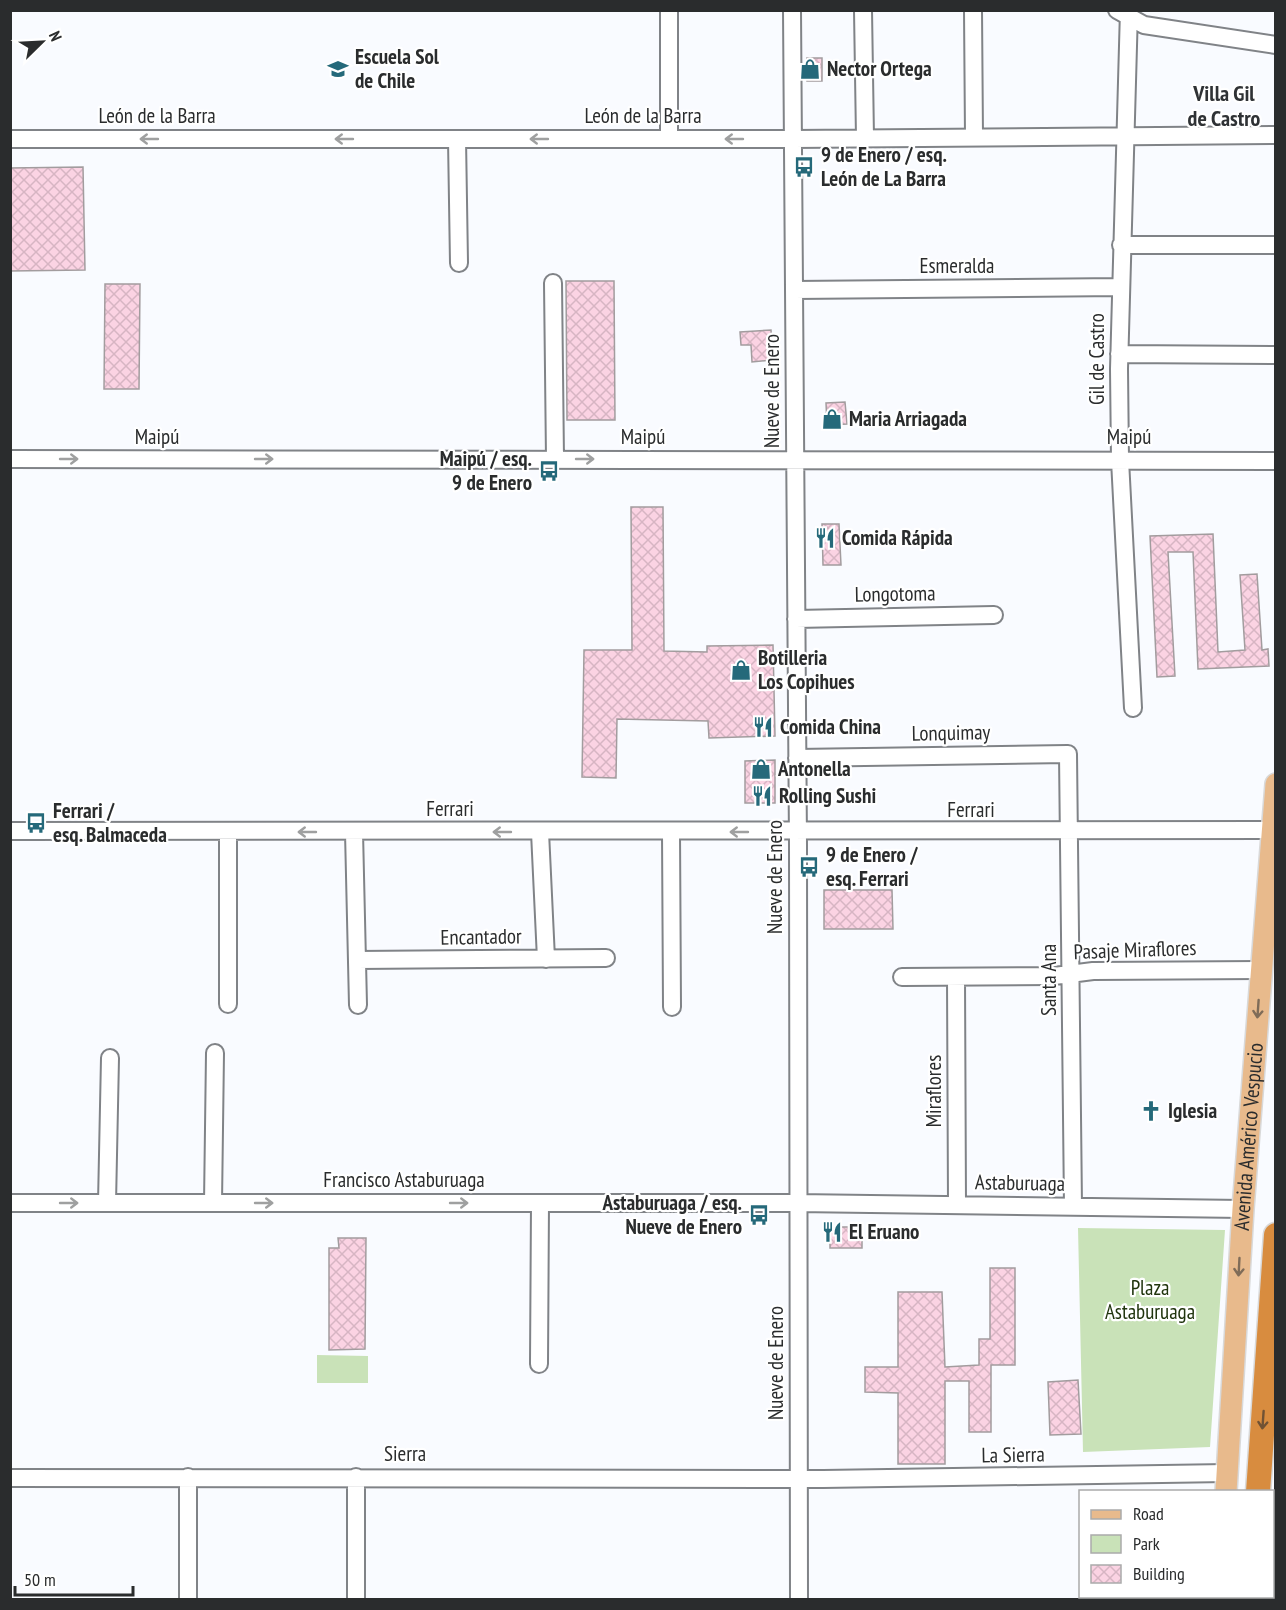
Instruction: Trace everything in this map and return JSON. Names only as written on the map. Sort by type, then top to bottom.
[{"type":"highway","points":[[1258,1490],[1275,1235]]},
{"type":"main road","name":"Avenida Américo Vespucio","points":[[1226,1482],[1243,1209],[1275,784]]},
{"type":"street","points":[[669,10],[669,139]]},
{"type":"street","name":"Nueve de Enero","points":[[792,10],[798,832],[799,1599]]},
{"type":"street","points":[[863,10],[865,138]]},
{"type":"street","points":[[972,10],[974,137]]},
{"type":"street","points":[[1125,12],[1144,25],[1275,45]]},
{"type":"street","name":"Gil de Castro","points":[[1125,12],[1125,135],[1119,354],[1120,460],[1133,708]]},
{"type":"street","name":"León de la Barra","points":[[10,139],[793,139],[1275,135]]},
{"type":"street","points":[[457,139],[459,263]]},
{"type":"street","points":[[1121,246],[1275,244]]},
{"type":"street","points":[[553,283],[555,459]]},
{"type":"street","name":"Esmeralda","points":[[794,290],[1120,287]]},
{"type":"street","points":[[1119,354],[1275,354]]},
{"type":"street","name":"Maipú","points":[[10,459],[1275,461]]},
{"type":"street","name":"Longotoma","points":[[796,619],[993,615]]},
{"type":"street","name":"Lonquimay","points":[[797,758],[1068,754]]},
{"type":"street","name":"Santa Ana","points":[[1068,754],[1071,832],[1073,1206]]},
{"type":"street","name":"Ferrari","points":[[10,831],[1071,832],[1272,830]]},
{"type":"street","points":[[228,832],[228,1004]]},
{"type":"street","points":[[354,832],[358,1005]]},
{"type":"street","points":[[540,832],[546,958]]},
{"type":"street","points":[[671,832],[672,1007]]},
{"type":"street","name":"Encantador","points":[[357,960],[606,958]]},
{"type":"street","name":"Pasaje Miraflores","points":[[902,977],[1072,974],[1093,971],[1261,970]]},
{"type":"street","name":"Miraflores","points":[[956,977],[957,1205]]},
{"type":"street","points":[[213,1203],[215,1053]]},
{"type":"street","points":[[107,1203],[110,1058]]},
{"type":"street","name":"Francisco Astaburuaga","points":[[10,1203],[797,1203]]},
{"type":"street","points":[[539,1364],[540,1203]]},
{"type":"street","name":"Astaburuaga","points":[[797,1203],[1243,1209]]},
{"type":"street","points":[[188,1477],[188,1599]]},
{"type":"street","points":[[356,1477],[356,1599]]},
{"type":"street","name":"Sierra","points":[[10,1478],[799,1479]]},
{"type":"street","name":"La Sierra","points":[[799,1479],[1226,1482]]},
{"type":"green space","name":"Plaza Astaburuaga","points":[[1078,1228],[1225,1230],[1210,1447],[1083,1452]]},
{"type":"green space","points":[[317,1355],[368,1356],[368,1383],[317,1383]]},
{"type":"building","points":[[807,58],[822,58],[822,81],[807,81]]},
{"type":"building","points":[[83,167],[85,270],[10,271],[10,168]]},
{"type":"building","points":[[566,281],[614,281],[615,420],[567,420]]},
{"type":"building","points":[[105,284],[140,284],[139,389],[104,389]]},
{"type":"building","points":[[771,330],[773,360],[752,362],[751,345],[741,345],[740,332]]},
{"type":"building","points":[[845,402],[847,424],[827,425],[826,403]]},
{"type":"building","points":[[631,507],[663,507],[664,651],[707,652],[707,646],[773,645],[775,736],[709,738],[708,721],[617,719],[616,778],[582,777],[584,650],[632,650]]},
{"type":"building","points":[[822,524],[839,524],[841,565],[823,565]]},
{"type":"building","points":[[1213,534],[1218,652],[1245,650],[1240,575],[1257,574],[1262,650],[1268,649],[1269,666],[1198,669],[1193,552],[1168,552],[1175,676],[1157,677],[1150,536]]},
{"type":"building","points":[[775,760],[775,803],[745,803],[745,761]]},
{"type":"building","points":[[824,890],[892,890],[893,929],[824,929]]},
{"type":"building","points":[[830,1227],[862,1227],[862,1248],[830,1248]]},
{"type":"building","points":[[338,1238],[366,1238],[365,1349],[329,1350],[329,1248],[339,1248]]},
{"type":"building","points":[[990,1268],[1015,1268],[1015,1365],[991,1365],[991,1432],[969,1432],[969,1381],[945,1381],[945,1464],[898,1464],[898,1393],[865,1392],[865,1367],[898,1367],[898,1292],[942,1292],[945,1367],[979,1365],[979,1339],[990,1339]]},
{"type":"building","points":[[1078,1380],[1081,1434],[1050,1435],[1048,1382]]},
{"type":"place","name":"Escuela Sol de Chile","points":[[338,69]]},
{"type":"place","name":"Nector Ortega","points":[[810,69]]},
{"type":"place","name":"9 de Enero / esq. León de La Barra","points":[[804,167]]},
{"type":"place","name":"Maria Arriagada","points":[[832,419]]},
{"type":"place","name":"Maipú / esq. 9 de Enero","points":[[549,471]]},
{"type":"place","name":"Comida Rápida","points":[[825,538]]},
{"type":"place","name":"Botilleria Los Copihues","points":[[741,670]]},
{"type":"place","name":"Comida China","points":[[763,727]]},
{"type":"place","name":"Antonella","points":[[761,769]]},
{"type":"place","name":"Rolling Sushi","points":[[762,796]]},
{"type":"place","name":"Ferrari / esq. Balmaceda","points":[[36,823]]},
{"type":"place","name":"9 de Enero / esq. Ferrari","points":[[809,867]]},
{"type":"place","name":"Iglesia","points":[[1151,1111]]},
{"type":"place","name":"Astaburuaga / esq. Nueve de Enero","points":[[759,1215]]},
{"type":"place","name":"El Eruano","points":[[832,1232]]},
{"type":"district","name":"Villa Gil de Castro","points":[[1224,106]]}]
